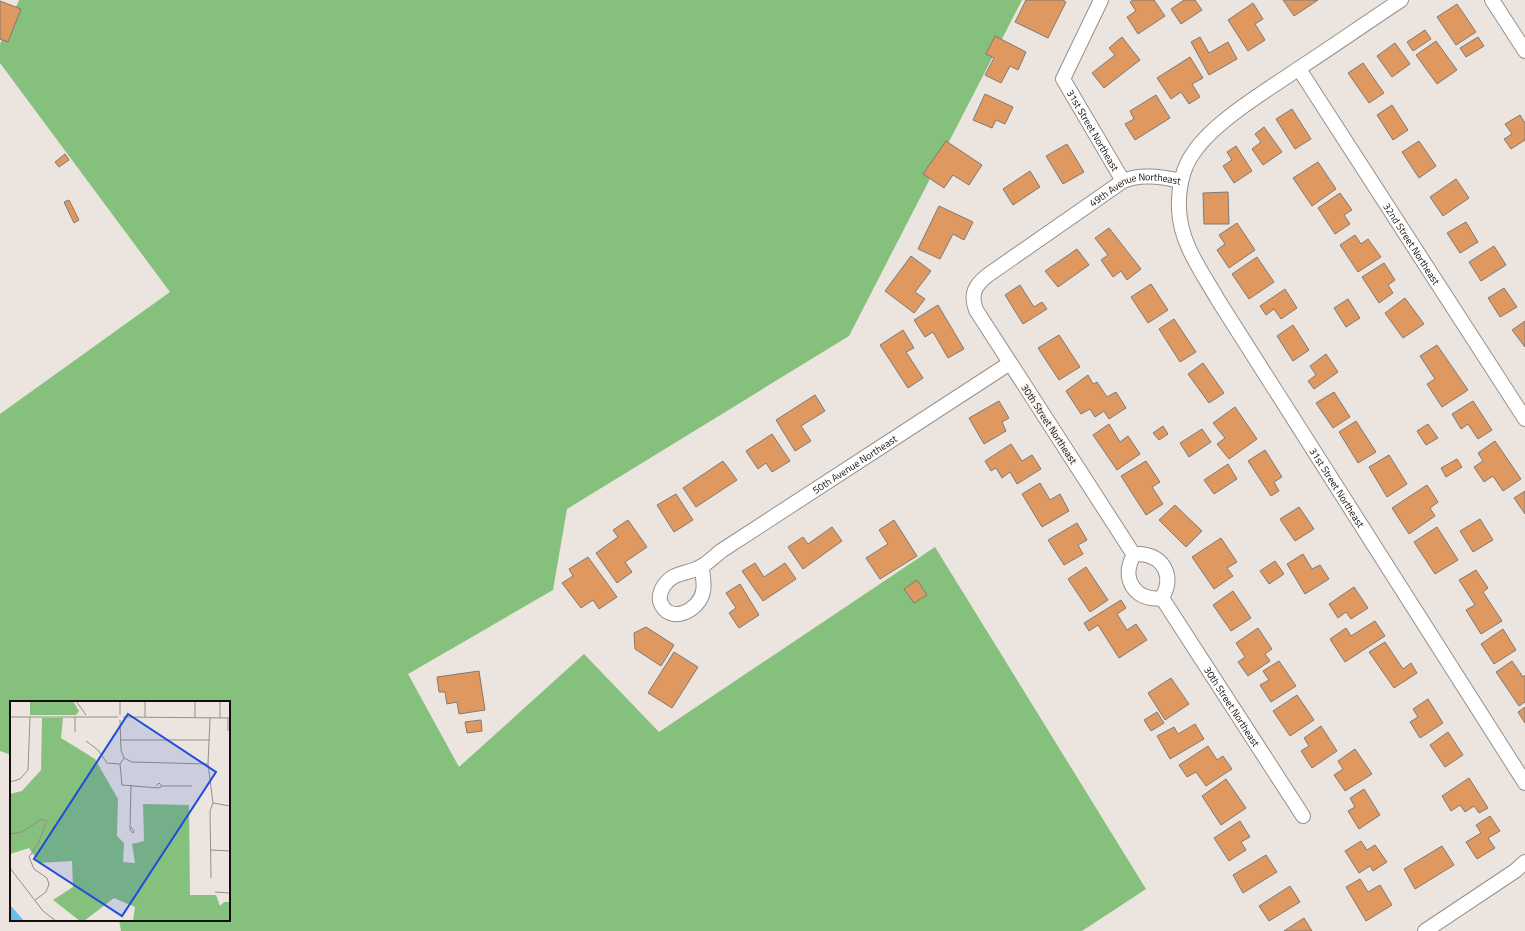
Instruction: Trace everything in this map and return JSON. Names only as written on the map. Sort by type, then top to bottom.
[{"type":"street","name":"31st Street Northeast","points":[[1101,0],[1063,79],[1123,182]]},
{"type":"street","name":"49th Avenue Northeast","points":[[974,289],[981,280],[992,272],[1130,178],[1144,176],[1163,177],[1181,181],[1188,161],[1205,137],[1265,91],[1401,0]]},
{"type":"street","points":[[1492,0],[1525,51]]},
{"type":"street","name":"32nd Street Northeast","points":[[1299,69],[1525,419]]},
{"type":"street","name":"31st Street Northeast","points":[[1181,181],[1179,209],[1180,222],[1184,238],[1192,256],[1218,300],[1525,783]]},
{"type":"street","name":"30th Street Northeast","points":[[974,289],[973,299],[976,310],[1134,555]]},
{"type":"street","name":"50th Avenue Northeast","points":[[702,567],[721,551],[1010,363]]},
{"type":"street","points":[[1134,555],[1148,555],[1159,561],[1164,567],[1167,586],[1162,598],[1144,596],[1135,590],[1128,573],[1131,560],[1134,555]]},
{"type":"street","name":"30th Street Northeast","points":[[1162,598],[1303,816]]},
{"type":"street","points":[[1425,931],[1515,871],[1525,862]]},
{"type":"green space","points":[[19,0],[1022,0],[849,336],[567,509],[553,590],[408,674],[459,767],[584,654],[659,732],[935,547],[1146,889],[1082,931],[121,931],[119,921],[230,921],[230,701],[10,701],[10,755],[0,751],[0,414],[170,292],[0,63],[0,44]]},
{"type":"building","points":[[1026,0],[1063,0],[1066,2],[1048,38],[1015,22]]},
{"type":"building","points":[[1133,0],[1154,0],[1165,16],[1138,34],[1127,17],[1136,11],[1130,2]]},
{"type":"building","points":[[1184,0],[1195,0],[1202,10],[1181,24],[1171,9]]},
{"type":"building","points":[[1283,0],[1318,0],[1294,16]]},
{"type":"building","points":[[0,1],[21,9],[8,42],[0,39]]},
{"type":"building","points":[[1253,3],[1263,19],[1255,24],[1265,40],[1248,51],[1228,20]]},
{"type":"building","points":[[1457,4],[1476,32],[1456,45],[1437,17]]},
{"type":"building","points":[[1425,30],[1431,39],[1413,51],[1407,42]]},
{"type":"building","points":[[995,36],[1026,52],[1018,70],[1010,66],[1001,83],[985,75],[994,58],[986,54]]},
{"type":"building","points":[[1122,37],[1140,60],[1104,88],[1092,73],[1115,55],[1109,48]]},
{"type":"building","points":[[1200,37],[1209,53],[1228,42],[1237,59],[1209,75],[1191,42]]},
{"type":"building","points":[[1478,37],[1484,46],[1466,57],[1460,48]]},
{"type":"building","points":[[1436,41],[1457,70],[1437,84],[1416,55]]},
{"type":"building","points":[[1395,43],[1410,64],[1392,77],[1377,56]]},
{"type":"building","points":[[1190,57],[1203,78],[1192,84],[1200,97],[1189,104],[1181,92],[1171,99],[1157,78]]},
{"type":"building","points":[[1363,63],[1384,93],[1369,103],[1348,73]]},
{"type":"building","points":[[985,94],[1013,107],[1005,124],[996,120],[992,128],[973,120]]},
{"type":"building","points":[[1156,95],[1170,118],[1135,140],[1125,124],[1134,119],[1130,111]]},
{"type":"building","points":[[1392,105],[1408,130],[1393,140],[1377,115]]},
{"type":"building","points":[[1292,109],[1311,139],[1295,149],[1276,119]]},
{"type":"building","points":[[1520,115],[1525,123],[1525,140],[1511,149],[1504,139],[1512,134],[1505,124]]},
{"type":"building","points":[[1264,127],[1282,152],[1263,165],[1252,149],[1261,142],[1255,134]]},
{"type":"building","points":[[946,141],[982,165],[969,185],[953,175],[944,188],[923,174]]},
{"type":"building","points":[[1419,141],[1436,166],[1419,178],[1402,152]]},
{"type":"building","points":[[1067,144],[1084,172],[1063,184],[1046,156]]},
{"type":"building","points":[[1236,146],[1252,171],[1234,183],[1223,166],[1232,160],[1227,152]]},
{"type":"building","points":[[65,154],[69,160],[59,167],[55,162]]},
{"type":"building","points":[[1318,162],[1336,189],[1312,206],[1293,178]]},
{"type":"building","points":[[1030,171],[1040,187],[1013,205],[1003,189]]},
{"type":"building","points":[[1456,179],[1469,198],[1443,216],[1430,197]]},
{"type":"building","points":[[1228,192],[1229,224],[1204,224],[1203,193]]},
{"type":"building","points":[[1340,193],[1352,210],[1344,215],[1350,224],[1335,234],[1318,208]]},
{"type":"building","points":[[69,200],[79,220],[74,223],[64,202]]},
{"type":"building","points":[[939,206],[973,222],[964,240],[953,234],[940,259],[918,249]]},
{"type":"building","points":[[1466,222],[1478,242],[1460,253],[1447,233]]},
{"type":"building","points":[[1237,223],[1255,250],[1229,268],[1217,250],[1225,244],[1219,235]]},
{"type":"building","points":[[1109,228],[1141,269],[1127,280],[1121,271],[1113,277],[1101,260],[1108,255],[1095,238]]},
{"type":"building","points":[[1355,235],[1361,244],[1368,239],[1381,257],[1358,272],[1340,245]]},
{"type":"building","points":[[1494,246],[1506,265],[1481,281],[1469,262]]},
{"type":"building","points":[[1077,249],[1089,265],[1058,287],[1045,271]]},
{"type":"building","points":[[911,256],[931,271],[915,292],[925,299],[914,313],[885,291]]},
{"type":"building","points":[[1257,257],[1274,282],[1249,299],[1232,274]]},
{"type":"building","points":[[1384,263],[1395,280],[1388,285],[1393,293],[1379,303],[1362,277]]},
{"type":"building","points":[[1151,284],[1168,310],[1148,323],[1131,297]]},
{"type":"building","points":[[1020,285],[1034,307],[1042,302],[1047,309],[1023,324],[1005,295]]},
{"type":"building","points":[[1504,288],[1517,307],[1500,317],[1488,298]]},
{"type":"building","points":[[1285,289],[1297,308],[1281,319],[1274,309],[1266,315],[1260,306]]},
{"type":"building","points":[[1405,298],[1424,324],[1403,338],[1385,313]]},
{"type":"building","points":[[1348,299],[1360,318],[1346,327],[1334,308]]},
{"type":"building","points":[[938,305],[964,349],[948,358],[933,332],[925,337],[914,320]]},
{"type":"building","points":[[1174,319],[1196,352],[1180,362],[1159,329]]},
{"type":"building","points":[[1525,321],[1525,347],[1512,330]]},
{"type":"building","points":[[1293,325],[1309,350],[1293,361],[1277,336]]},
{"type":"building","points":[[903,330],[914,348],[906,352],[923,378],[908,388],[880,345]]},
{"type":"building","points":[[1059,335],[1080,367],[1059,380],[1038,348]]},
{"type":"building","points":[[1437,345],[1468,390],[1442,407],[1427,384],[1435,379],[1420,356]]},
{"type":"building","points":[[1326,354],[1338,372],[1314,389],[1308,381],[1316,375],[1310,366]]},
{"type":"building","points":[[1203,363],[1224,393],[1209,403],[1188,374]]},
{"type":"building","points":[[1088,375],[1093,384],[1097,382],[1107,397],[1116,392],[1126,408],[1109,419],[1104,411],[1095,417],[1090,409],[1081,414],[1066,391]]},
{"type":"building","points":[[1334,392],[1350,417],[1333,428],[1316,403]]},
{"type":"building","points":[[815,395],[825,411],[801,426],[811,441],[795,451],[776,420]]},
{"type":"building","points":[[999,401],[1009,418],[1002,422],[1006,431],[984,444],[969,418]]},
{"type":"building","points":[[1473,401],[1492,430],[1478,439],[1468,424],[1461,429],[1452,414]]},
{"type":"building","points":[[1235,407],[1257,439],[1229,459],[1217,444],[1225,438],[1213,423]]},
{"type":"building","points":[[1356,421],[1376,452],[1358,463],[1339,432]]},
{"type":"building","points":[[1109,424],[1120,442],[1128,436],[1140,454],[1117,470],[1093,435]]},
{"type":"building","points":[[1428,424],[1438,438],[1426,445],[1417,431]]},
{"type":"building","points":[[1163,426],[1168,434],[1159,440],[1153,433]]},
{"type":"building","points":[[1202,429],[1211,442],[1189,457],[1180,443]]},
{"type":"building","points":[[772,434],[790,461],[772,472],[766,463],[758,469],[746,451]]},
{"type":"building","points":[[1495,441],[1521,479],[1503,491],[1493,476],[1484,482],[1474,467],[1483,461],[1478,453]]},
{"type":"building","points":[[1011,444],[1022,461],[1032,455],[1041,469],[1017,484],[1010,472],[1002,478],[996,468],[991,471],[985,461]]},
{"type":"building","points":[[1265,450],[1282,477],[1274,482],[1279,491],[1271,496],[1248,461]]},
{"type":"building","points":[[1389,455],[1407,484],[1387,497],[1369,467]]},
{"type":"building","points":[[1457,459],[1462,467],[1446,477],[1441,468]]},
{"type":"building","points":[[723,461],[737,480],[696,507],[683,488]]},
{"type":"building","points":[[1146,461],[1160,482],[1152,487],[1163,504],[1146,515],[1121,476]]},
{"type":"building","points":[[1228,464],[1237,479],[1214,494],[1204,480]]},
{"type":"building","points":[[1040,483],[1050,500],[1060,494],[1069,511],[1042,527],[1022,494]]},
{"type":"building","points":[[1427,485],[1438,502],[1430,508],[1435,516],[1409,534],[1392,508]]},
{"type":"building","points":[[1525,491],[1525,514],[1514,498]]},
{"type":"building","points":[[676,494],[693,520],[674,532],[657,505]]},
{"type":"building","points":[[1175,505],[1202,531],[1186,547],[1159,520]]},
{"type":"building","points":[[1299,507],[1314,529],[1295,541],[1280,519]]},
{"type":"building","points":[[1480,519],[1493,540],[1473,552],[1460,531]]},
{"type":"building","points":[[628,520],[647,547],[625,562],[632,572],[617,583],[596,553],[618,537],[613,530]]},
{"type":"building","points":[[894,520],[917,556],[880,579],[866,558],[888,544],[879,530]]},
{"type":"building","points":[[1077,523],[1087,540],[1078,545],[1083,554],[1064,565],[1048,540]]},
{"type":"building","points":[[832,527],[842,541],[803,569],[788,547],[803,537],[808,544]]},
{"type":"building","points":[[1437,527],[1458,560],[1435,574],[1414,542]]},
{"type":"building","points":[[1221,538],[1237,562],[1227,568],[1233,576],[1214,589],[1192,557]]},
{"type":"building","points":[[1303,554],[1312,569],[1320,565],[1329,579],[1305,594],[1287,564]]},
{"type":"building","points":[[588,557],[617,597],[599,609],[593,600],[581,608],[562,583],[573,576],[569,569]]},
{"type":"building","points":[[1275,561],[1284,574],[1269,584],[1260,571]]},
{"type":"building","points":[[755,563],[764,577],[785,563],[796,579],[763,601],[742,571]]},
{"type":"building","points":[[1086,567],[1108,600],[1090,612],[1068,579]]},
{"type":"building","points":[[1476,570],[1488,588],[1483,592],[1502,621],[1481,634],[1466,610],[1475,605],[1459,580]]},
{"type":"building","points":[[917,580],[927,595],[914,603],[904,589]]},
{"type":"building","points":[[740,584],[759,615],[739,628],[729,613],[736,608],[726,593]]},
{"type":"building","points":[[1354,587],[1368,608],[1351,619],[1346,612],[1338,618],[1329,604]]},
{"type":"building","points":[[1233,591],[1251,618],[1231,631],[1213,605]]},
{"type":"building","points":[[1121,600],[1126,608],[1117,614],[1127,630],[1136,624],[1147,640],[1119,658],[1098,625],[1089,631],[1084,623]]},
{"type":"building","points":[[1375,621],[1385,636],[1345,662],[1330,639],[1346,628],[1351,636]]},
{"type":"building","points":[[646,627],[674,645],[661,666],[635,649],[634,633]]},
{"type":"building","points":[[1258,628],[1272,649],[1265,654],[1270,661],[1248,676],[1238,662],[1245,657],[1236,643]]},
{"type":"building","points":[[1503,629],[1516,650],[1494,664],[1481,644]]},
{"type":"building","points":[[1385,642],[1403,669],[1411,663],[1417,673],[1394,688],[1369,652]]},
{"type":"building","points":[[674,652],[698,667],[672,708],[648,693]]},
{"type":"building","points":[[1279,661],[1296,686],[1271,702],[1260,685],[1269,680],[1263,671]]},
{"type":"building","points":[[1512,661],[1523,677],[1525,675],[1525,702],[1519,706],[1496,672]]},
{"type":"building","points":[[479,671],[485,710],[459,714],[457,702],[447,704],[445,692],[439,692],[437,677]]},
{"type":"building","points":[[1171,678],[1189,704],[1165,720],[1148,693]]},
{"type":"building","points":[[1297,695],[1314,720],[1290,736],[1273,711]]},
{"type":"building","points":[[1428,699],[1443,723],[1420,738],[1410,722],[1418,717],[1413,709]]},
{"type":"building","points":[[1525,707],[1525,723],[1518,712]]},
{"type":"building","points":[[1157,712],[1164,723],[1151,731],[1144,720]]},
{"type":"building","points":[[481,720],[482,731],[467,733],[465,722]]},
{"type":"building","points":[[1195,724],[1204,739],[1170,759],[1157,736],[1174,727],[1178,734]]},
{"type":"building","points":[[1321,726],[1337,751],[1312,768],[1301,751],[1309,746],[1304,738]]},
{"type":"building","points":[[1448,732],[1463,755],[1445,767],[1430,745]]},
{"type":"building","points":[[1208,746],[1217,760],[1223,756],[1232,769],[1206,786],[1196,772],[1187,777],[1179,765]]},
{"type":"building","points":[[1355,749],[1372,774],[1345,791],[1334,775],[1343,769],[1338,761]]},
{"type":"building","points":[[1469,778],[1488,808],[1479,813],[1474,806],[1465,812],[1460,805],[1451,811],[1442,796]]},
{"type":"building","points":[[1226,779],[1246,808],[1221,825],[1202,796]]},
{"type":"building","points":[[1364,789],[1380,815],[1359,829],[1348,811],[1355,807],[1350,798]]},
{"type":"building","points":[[1490,816],[1500,831],[1488,838],[1495,848],[1477,859],[1466,842],[1481,833],[1476,825]]},
{"type":"building","points":[[1240,821],[1250,837],[1241,842],[1246,850],[1229,861],[1214,838]]},
{"type":"building","points":[[1361,841],[1367,850],[1375,845],[1387,862],[1373,871],[1370,866],[1359,873],[1345,851]]},
{"type":"building","points":[[1442,846],[1454,865],[1415,889],[1404,869]]},
{"type":"building","points":[[1266,855],[1277,872],[1243,893],[1233,875]]},
{"type":"building","points":[[1360,879],[1368,892],[1380,885],[1392,905],[1366,921],[1346,887]]},
{"type":"building","points":[[1290,886],[1300,902],[1269,921],[1259,906]]},
{"type":"building","points":[[1304,918],[1312,931],[1284,931]]}]
